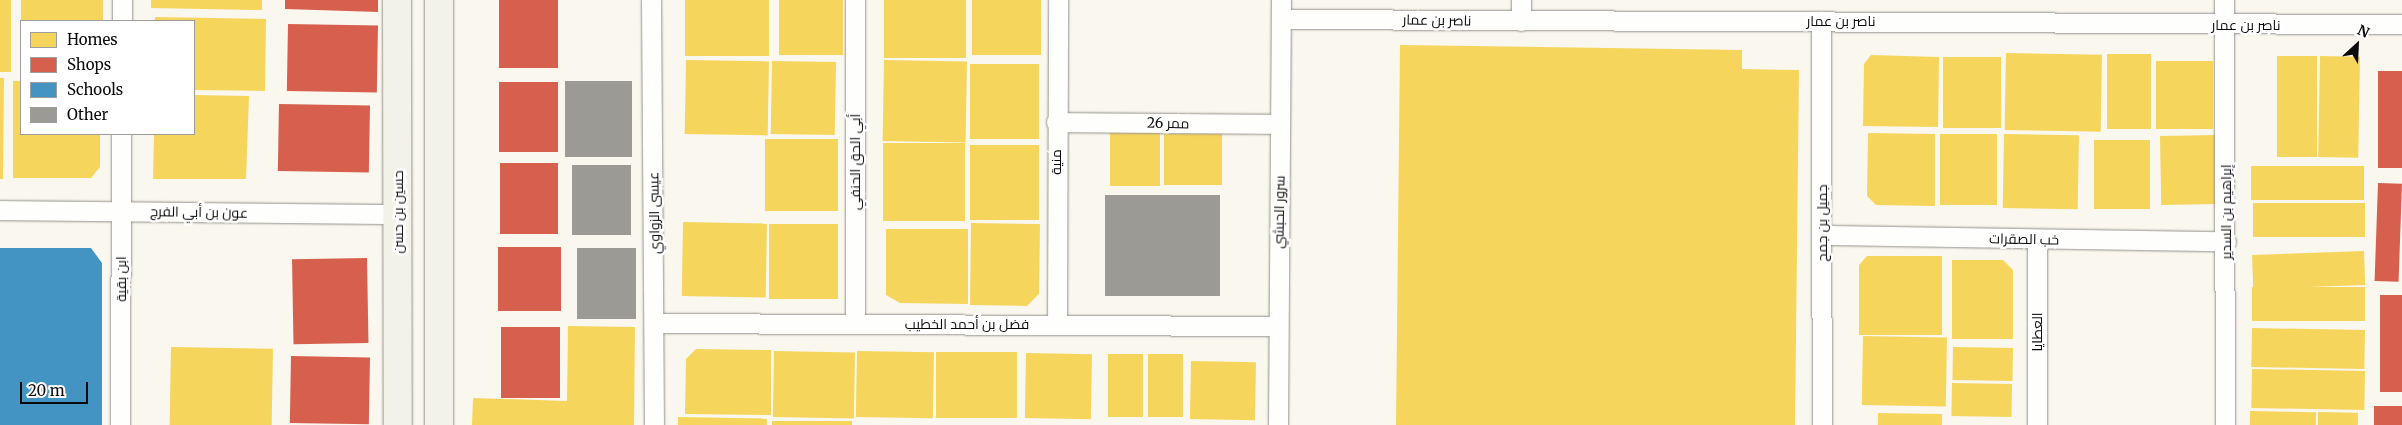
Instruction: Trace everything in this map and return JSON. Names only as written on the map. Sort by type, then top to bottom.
[{"type":"street","points":[[122,0],[122,20]]},
{"type":"street","name":"حسين بن حسن","points":[[397,0],[398,425]]},
{"type":"street","points":[[439,0],[439,425]]},
{"type":"street","name":"عيسى الزواوي","points":[[651,0],[656,323],[654,425]]},
{"type":"street","name":"أبي الحق الحنفي","points":[[855,0],[855,323]]},
{"type":"street","name":"منية","points":[[1057,324],[1056,122],[1058,0]]},
{"type":"street","name":"سرور الحبشي","points":[[1278,425],[1281,0]]},
{"type":"street","points":[[1521,0],[1521,21]]},
{"type":"street","name":"إبراهيم بن السدير","points":[[2224,0],[2225,425]]},
{"type":"street","name":"ناصر بن عمار","points":[[1281,19],[2225,25],[2402,24]]},
{"type":"street","name":"جميل بن جمح","points":[[1821,21],[1822,425]]},
{"type":"street","name":"ممر 26","points":[[1056,122],[1280,124]]},
{"type":"street","name":"ابن بقية","points":[[120,425],[121,135]]},
{"type":"street","name":"عون بن أبي الفرج","points":[[0,210],[398,214]]},
{"type":"street","name":"خب الصقرات","points":[[1822,236],[2226,241]]},
{"type":"street","name":"العطايا","points":[[2037,240],[2037,425]]},
{"type":"street","name":"فضل بن أحمد الخطيب","points":[[656,323],[1278,326]]},
{"type":"building: Homes","points":[[0,0],[11,0],[11,72],[0,72]]},
{"type":"building: Homes","points":[[21,0],[103,0],[103,20],[21,20]]},
{"type":"building: Homes","points":[[151,0],[262,0],[262,10],[151,8]]},
{"type":"building: Homes","points":[[685,0],[769,0],[769,56],[685,56]]},
{"type":"building: Homes","points":[[779,0],[843,0],[843,55],[779,55]]},
{"type":"building: Homes","points":[[884,0],[966,0],[966,58],[884,58]]},
{"type":"building: Homes","points":[[972,0],[1041,0],[1041,55],[972,55]]},
{"type":"building: Homes","points":[[155,17],[266,19],[265,91],[195,90],[195,20],[155,20]]},
{"type":"building: Homes","points":[[1400,45],[1742,50],[1742,69],[1799,70],[1795,425],[1396,425]]},
{"type":"building: Homes","points":[[2006,53],[2102,55],[2101,132],[2005,130]]},
{"type":"building: Homes","points":[[2107,54],[2151,54],[2151,129],[2107,129]]},
{"type":"building: Homes","points":[[1871,55],[1939,57],[1938,127],[1863,126],[1864,64]]},
{"type":"building: Homes","points":[[2277,56],[2317,56],[2317,157],[2277,157]]},
{"type":"building: Homes","points":[[2320,56],[2360,57],[2358,158],[2318,157]]},
{"type":"building: Homes","points":[[1943,57],[2001,57],[2001,128],[1943,128]]},
{"type":"building: Homes","points":[[686,60],[769,61],[768,135],[685,134]]},
{"type":"building: Homes","points":[[884,60],[967,61],[966,142],[883,141]]},
{"type":"building: Homes","points":[[772,61],[836,62],[835,135],[771,134]]},
{"type":"building: Homes","points":[[2156,61],[2213,61],[2213,129],[2156,129]]},
{"type":"building: Homes","points":[[970,64],[1039,64],[1039,139],[970,139]]},
{"type":"building: Homes","points":[[0,78],[4,78],[3,179],[0,179]]},
{"type":"building: Homes","points":[[13,81],[20,81],[20,135],[100,135],[100,167],[91,178],[13,178]]},
{"type":"building: Homes","points":[[195,95],[249,96],[246,179],[153,179],[154,135],[195,135]]},
{"type":"building: Homes","points":[[1110,133],[1160,133],[1160,186],[1110,186]]},
{"type":"building: Homes","points":[[1868,133],[1935,134],[1935,206],[1876,205],[1867,196]]},
{"type":"building: Homes","points":[[1164,134],[1222,134],[1222,185],[1164,185]]},
{"type":"building: Homes","points":[[1940,134],[1997,134],[1997,205],[1940,205]]},
{"type":"building: Homes","points":[[2004,134],[2079,135],[2078,209],[2003,208]]},
{"type":"building: Homes","points":[[2216,135],[2217,204],[2161,205],[2160,136]]},
{"type":"building: Homes","points":[[765,139],[838,139],[838,211],[765,211]]},
{"type":"building: Homes","points":[[2094,140],[2150,140],[2150,209],[2094,209]]},
{"type":"building: Homes","points":[[883,143],[965,143],[965,221],[883,221]]},
{"type":"building: Homes","points":[[970,145],[1039,145],[1039,220],[970,220]]},
{"type":"building: Homes","points":[[2251,166],[2364,166],[2364,200],[2251,200]]},
{"type":"building: Homes","points":[[2253,203],[2365,203],[2365,237],[2253,237]]},
{"type":"building: Homes","points":[[683,222],[767,223],[766,297],[682,296]]},
{"type":"building: Homes","points":[[971,223],[1040,224],[1039,294],[1027,306],[970,305]]},
{"type":"building: Homes","points":[[769,224],[838,224],[838,299],[769,299]]},
{"type":"building: Homes","points":[[886,229],[968,229],[968,304],[900,303],[886,295]]},
{"type":"building: Homes","points":[[2364,251],[2365,285],[2253,289],[2252,255]]},
{"type":"building: Homes","points":[[1867,256],[1942,256],[1942,335],[1859,335],[1859,265]]},
{"type":"building: Homes","points":[[1952,260],[2003,260],[2013,270],[2013,339],[1952,339]]},
{"type":"building: Homes","points":[[2252,287],[2365,287],[2365,321],[2252,321]]},
{"type":"building: Homes","points":[[568,326],[635,327],[634,425],[472,425],[473,398],[567,401]]},
{"type":"building: Homes","points":[[2252,328],[2365,330],[2364,369],[2251,367]]},
{"type":"building: Homes","points":[[1863,336],[1947,337],[1946,406],[1862,405]]},
{"type":"building: Homes","points":[[171,347],[273,349],[272,425],[170,425]]},
{"type":"building: Homes","points":[[1953,347],[2013,348],[2012,381],[1952,380]]},
{"type":"building: Homes","points":[[696,349],[771,350],[771,415],[685,414],[686,359]]},
{"type":"building: Homes","points":[[774,351],[855,352],[854,418],[773,417]]},
{"type":"building: Homes","points":[[857,351],[934,352],[933,418],[856,417]]},
{"type":"building: Homes","points":[[936,352],[1017,352],[1017,418],[936,418]]},
{"type":"building: Homes","points":[[1026,353],[1092,354],[1091,419],[1025,418]]},
{"type":"building: Homes","points":[[1108,354],[1143,354],[1143,417],[1108,417]]},
{"type":"building: Homes","points":[[1148,354],[1183,354],[1183,417],[1148,417]]},
{"type":"building: Homes","points":[[1191,361],[1256,362],[1255,420],[1190,419]]},
{"type":"building: Homes","points":[[2252,369],[2365,371],[2364,410],[2251,408]]},
{"type":"building: Homes","points":[[1952,383],[2012,384],[2011,417],[1951,416]]},
{"type":"building: Homes","points":[[2250,411],[2316,412],[2316,425],[2250,425]]},
{"type":"building: Homes","points":[[2318,412],[2358,413],[2358,425],[2318,425]]},
{"type":"building: Homes","points":[[1878,413],[1942,414],[1942,425],[1878,425]]},
{"type":"building: Homes","points":[[678,417],[767,419],[767,425],[678,425]]},
{"type":"building: Homes","points":[[772,421],[852,421],[852,425],[772,425]]},
{"type":"building: Shops","points":[[285,0],[378,0],[378,12],[285,9]]},
{"type":"building: Shops","points":[[499,0],[558,0],[558,68],[499,68]]},
{"type":"building: Shops","points":[[288,24],[378,26],[377,93],[287,91]]},
{"type":"building: Shops","points":[[2378,71],[2402,71],[2402,168],[2378,168]]},
{"type":"building: Shops","points":[[499,82],[558,82],[558,152],[499,152]]},
{"type":"building: Shops","points":[[279,104],[370,106],[369,173],[278,171]]},
{"type":"building: Shops","points":[[500,163],[558,163],[558,234],[500,234]]},
{"type":"building: Shops","points":[[2378,183],[2402,184],[2399,282],[2375,281]]},
{"type":"building: Shops","points":[[498,247],[561,247],[561,311],[498,311]]},
{"type":"building: Shops","points":[[367,258],[368,343],[293,344],[292,259]]},
{"type":"building: Shops","points":[[2380,295],[2402,295],[2402,392],[2380,392]]},
{"type":"building: Shops","points":[[501,327],[560,327],[560,398],[501,398]]},
{"type":"building: Shops","points":[[291,356],[370,357],[369,424],[290,423]]},
{"type":"building: Shops","points":[[2374,406],[2402,406],[2402,425],[2374,425]]},
{"type":"building: Schools","points":[[0,248],[91,248],[102,263],[102,425],[0,425]]},
{"type":"building: Other","points":[[565,81],[632,81],[632,157],[565,157]]},
{"type":"building: Other","points":[[572,165],[631,165],[631,235],[572,235]]},
{"type":"building: Other","points":[[1105,195],[1220,195],[1220,296],[1105,296]]},
{"type":"building: Other","points":[[577,248],[636,248],[636,319],[577,319]]}]
